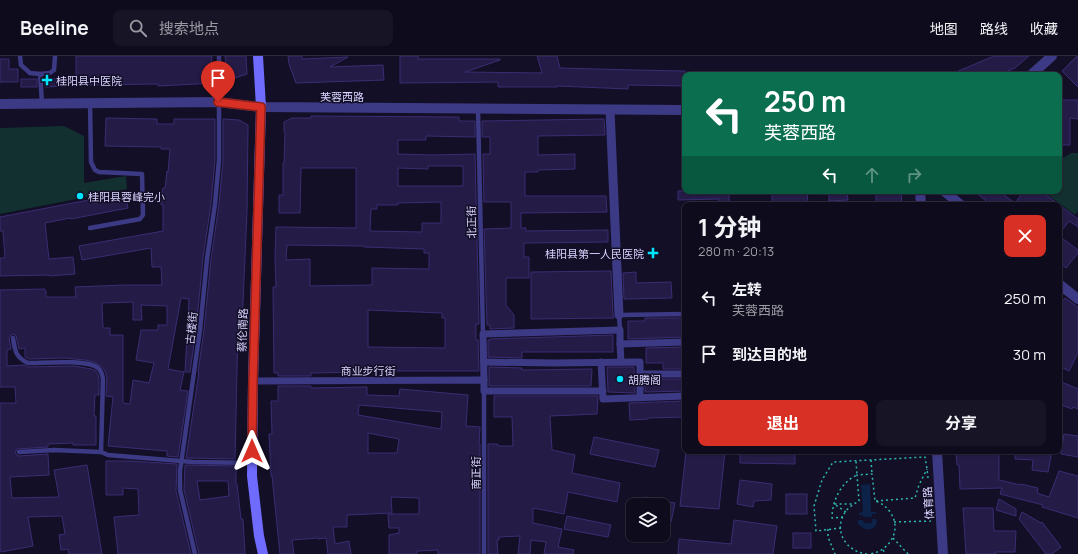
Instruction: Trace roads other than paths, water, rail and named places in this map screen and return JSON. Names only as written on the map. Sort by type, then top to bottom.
[{"type":"main road","name":"蔡伦南路","points":[[258,56],[261,107],[253,381],[252,476],[258,528],[263,554]]},
{"type":"street","points":[[1034,72],[1052,56]]},
{"type":"street","name":"芙蓉西路","points":[[0,104],[218,102],[261,107],[682,110]]},
{"type":"street","points":[[610,110],[619,315]]},
{"type":"street","points":[[948,194],[957,202]]},
{"type":"street","points":[[1062,286],[1078,299]]},
{"type":"street","points":[[602,391],[484,391],[483,334],[620,330],[621,362]]},
{"type":"street","points":[[620,344],[682,342]]},
{"type":"street","points":[[484,362],[640,362],[640,397]]},
{"type":"street","points":[[601,362],[603,399],[682,396]]},
{"type":"street","points":[[640,374],[682,374]]},
{"type":"street","name":"商业步行街","points":[[253,381],[484,380]]},
{"type":"street","name":"体育路","points":[[937,454],[943,554]]},
{"type":"lane","points":[[20,56],[21,65],[30,73],[40,74],[50,73],[54,70],[55,56]]},
{"type":"lane","name":"古楼街","points":[[195,554],[180,490],[180,471],[200,330],[207,258],[219,167],[219,56]]},
{"type":"lane","points":[[40,74],[42,103]]},
{"type":"lane","points":[[90,103],[91,162],[95,170],[99,172],[142,174],[143,215],[140,219],[90,228]]},
{"type":"lane","name":"北正街","points":[[478,109],[483,334]]},
{"type":"lane","points":[[620,330],[619,315],[682,314]]},
{"type":"lane","points":[[13,338],[16,353],[21,360],[28,362],[89,364],[98,367],[102,371],[101,452]]},
{"type":"lane","name":"南正街","points":[[484,391],[484,554]]},
{"type":"lane","points":[[19,452],[54,450],[101,452],[108,455],[182,462],[252,463]]},
{"type":"water","points":[[870,484],[871,512],[876,512],[876,514],[872,514],[872,517],[863,517],[863,515],[859,515],[859,513],[863,512],[861,485]]},
{"type":"water","points":[[872,519],[877,519],[873,528],[867,529],[858,524],[858,520],[863,520],[864,523],[872,523]]},
{"type":"place","name":"桂阳县中医院","points":[[47,80]]},
{"type":"place","name":"桂阳县蓉峰完小","points":[[80,196]]},
{"type":"place","name":"桂阳县第一人民医院","points":[[653,253]]},
{"type":"place","name":"胡腾阁","points":[[620,379]]}]
